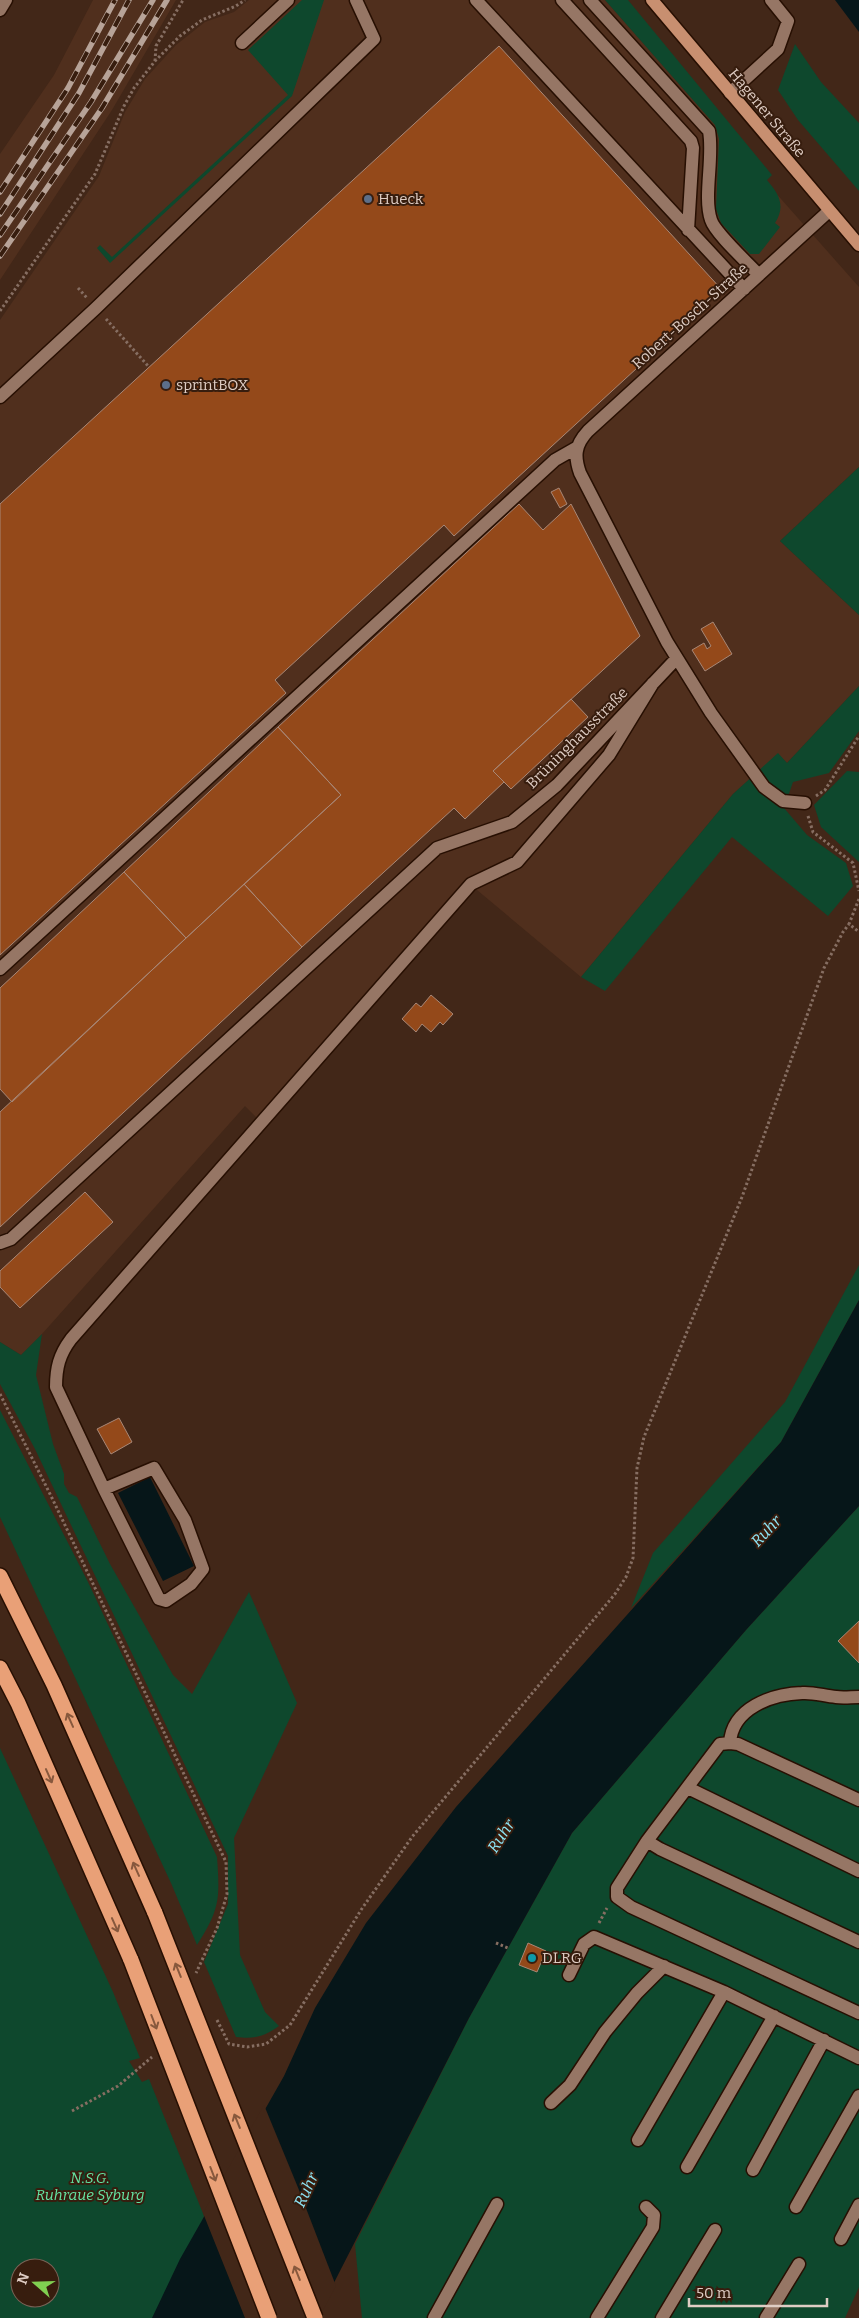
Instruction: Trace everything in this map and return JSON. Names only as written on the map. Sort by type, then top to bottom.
[{"type":"highway","points":[[0,1576],[54,1685],[155,1914],[315,2318]]},
{"type":"highway","points":[[0,1668],[130,1960],[268,2318]]},
{"type":"main road","name":"Hagener Straße","points":[[652,0],[859,245]]},
{"type":"street","points":[[0,10],[6,0]]},
{"type":"street","points":[[242,43],[288,0]]},
{"type":"street","points":[[0,397],[96,308],[374,39],[356,0]]},
{"type":"street","points":[[476,0],[744,289]]},
{"type":"street","points":[[562,0],[692,141],[688,230]]},
{"type":"street","points":[[590,0],[709,130],[712,144],[709,208],[711,221],[759,275]]},
{"type":"street","points":[[730,93],[778,49],[788,21],[770,0]]},
{"type":"street","name":"Robert-Bosch-Straße","points":[[576,448],[588,431],[829,211]]},
{"type":"street","points":[[576,448],[575,459],[580,473],[676,659],[711,713],[764,787],[783,801],[805,803]]},
{"type":"street","points":[[0,969],[555,460],[576,448]]},
{"type":"street","name":"Brüninghausstraße","points":[[0,1243],[11,1239],[437,848],[512,822],[557,785],[676,659]]},
{"type":"street","points":[[104,1489],[154,1468],[185,1520],[203,1569],[191,1584],[166,1601],[159,1598],[104,1489],[56,1387],[56,1369],[61,1353],[70,1339],[471,884],[517,862],[610,756],[654,683]]},
{"type":"street","points":[[730,1742],[730,1733],[737,1720],[751,1708],[772,1697],[802,1692],[836,1697],[859,1697]]},
{"type":"street","points":[[859,1800],[738,1744],[730,1742],[720,1744],[647,1841],[617,1888],[617,1897],[631,1907],[859,2013]]},
{"type":"street","points":[[688,1788],[859,1871]]},
{"type":"street","points":[[647,1841],[660,1849],[859,1942]]},
{"type":"street","points":[[569,1975],[584,1944],[594,1937],[724,1992],[859,2058]]},
{"type":"street","points":[[550,2103],[570,2085],[605,2032],[637,1993],[664,1966]]},
{"type":"street","points":[[638,2140],[724,1992]]},
{"type":"street","points":[[687,2167],[774,2016]]},
{"type":"street","points":[[753,2170],[824,2040]]},
{"type":"street","points":[[796,2207],[859,2096]]},
{"type":"street","points":[[434,2318],[497,2204]]},
{"type":"street","points":[[841,2239],[859,2205]]},
{"type":"street","points":[[597,2318],[653,2227],[654,2215],[646,2208]]},
{"type":"street","points":[[662,2318],[715,2230]]},
{"type":"street","points":[[766,2318],[799,2264]]},
{"type":"path","points":[[155,61],[156,46],[183,0]]},
{"type":"path","points":[[0,311],[95,174],[124,106],[134,88],[155,61],[180,36],[202,20],[236,6],[245,0]]},
{"type":"path","points":[[78,288],[150,367]]},
{"type":"path","points":[[859,736],[825,790],[805,803],[813,832],[853,862],[859,891]]},
{"type":"path","points":[[214,2015],[229,2044],[247,2048],[266,2044],[290,2025],[360,1910],[412,1837],[615,1594],[626,1576],[633,1558],[637,1468],[644,1437],[742,1197],[824,968],[849,924],[859,899]]},
{"type":"path","points":[[849,924],[859,932]]},
{"type":"path","points":[[0,1394],[52,1498],[226,1862],[227,1894],[216,1928],[192,1980]]},
{"type":"path","points":[[594,1937],[611,1901],[617,1897]]},
{"type":"path","points":[[496,1942],[508,1948]]},
{"type":"path","points":[[72,2111],[118,2086],[153,2056]]},
{"type":"shaded area","points":[[93,0],[176,0],[112,110],[0,280],[0,154],[54,75]]},
{"type":"shaded area","points":[[249,0],[605,0],[859,287],[859,467],[780,541],[859,615],[859,686],[787,763],[778,754],[733,794],[581,977],[471,885],[261,1122],[245,1106],[42,1334],[21,1355],[0,1342],[0,320],[99,176],[125,112],[145,79],[176,45],[205,22],[234,12]]},
{"type":"green space","points":[[302,0],[324,0],[292,96],[110,263],[97,248],[100,245],[112,257],[288,95],[248,50]]},
{"type":"green space","points":[[605,0],[628,0],[772,175],[767,180],[780,200],[780,211],[775,223],[780,227],[759,254],[750,254],[721,223],[716,209],[719,139],[715,125]]},
{"type":"green space","points":[[795,44],[821,82],[859,123],[859,191],[798,120],[778,90]]},
{"type":"green space","points":[[859,467],[859,615],[780,541]]},
{"type":"green space","points":[[859,686],[859,731],[829,773],[793,782],[784,808],[807,835],[846,863],[853,886],[828,916],[732,837],[605,991],[581,977],[733,794],[778,753],[787,763]]},
{"type":"green space","points":[[847,771],[859,772],[859,862],[821,827],[814,805]]},
{"type":"green space","points":[[859,1265],[859,1300],[781,1442],[631,1608],[653,1553],[785,1402]]},
{"type":"green space","points":[[42,1334],[36,1375],[53,1444],[64,1474],[64,1484],[69,1493],[77,1497],[110,1564],[173,1675],[192,1694],[249,1592],[297,1703],[234,1838],[240,1955],[265,2012],[279,2026],[259,2036],[248,2038],[236,2037],[204,1962],[228,1904],[228,1856],[35,1449],[0,1384],[0,1342],[21,1355]]},
{"type":"green space","points":[[0,1410],[88,1582],[217,1857],[217,1903],[205,1933],[197,1945],[171,1883],[0,1517]]},
{"type":"green space","points":[[859,1506],[859,2287],[845,2318],[362,2318],[355,2244],[469,2018],[572,1833],[746,1630]]},
{"type":"green space","name":"N.S.G. Ruhraue Syburg","points":[[0,1748],[113,1992],[140,2058],[129,2061],[142,2082],[149,2079],[204,2216],[202,2221],[206,2318],[0,2318]]},
{"type":"water","points":[[835,0],[859,0],[859,32]]},
{"type":"water","name":"Ruhr","points":[[859,1300],[859,1506],[746,1630],[572,1833],[469,2018],[316,2318],[152,2318],[180,2259],[284,2076],[315,2008],[366,1923],[456,1807],[781,1442]]},
{"type":"water","points":[[150,1477],[194,1566],[163,1581],[118,1493]]},
{"type":"pier","points":[[264,2105],[336,2286],[319,2318],[245,2318],[203,2213]]},
{"type":"building","points":[[499,46],[722,290],[454,536],[444,525],[275,680],[286,693],[0,955],[0,504]]},
{"type":"building","points":[[559,488],[567,504],[560,508],[551,492]]},
{"type":"building","points":[[519,504],[543,530],[571,504],[640,636],[493,771],[504,782],[465,819],[454,808],[302,947],[244,884],[341,795],[278,727]]},
{"type":"building","points":[[713,622],[732,654],[705,671],[692,650],[704,643],[707,649],[711,646],[701,629]]},
{"type":"building","points":[[571,699],[588,717],[511,789],[493,771]]},
{"type":"building","points":[[278,727],[341,795],[186,938],[124,872]]},
{"type":"building","points":[[124,872],[186,938],[12,1102],[0,1089],[0,988]]},
{"type":"building","points":[[244,884],[302,947],[0,1227],[0,1112]]},
{"type":"building","points":[[431,995],[453,1014],[443,1025],[440,1022],[431,1032],[422,1024],[416,1032],[402,1019],[416,1003],[421,1007]]},
{"type":"building","points":[[85,1192],[113,1222],[20,1308],[0,1287],[0,1271]]},
{"type":"building","points":[[119,1418],[132,1442],[111,1454],[97,1429]]},
{"type":"building","points":[[859,1621],[859,1663],[838,1641]]},
{"type":"building","name":"DLRG","points":[[528,1943],[546,1951],[537,1972],[519,1965]]},
{"type":"railway","points":[[0,192],[68,88],[115,0]]},
{"type":"railway","points":[[0,214],[79,93],[129,0]]},
{"type":"railway","points":[[0,235],[91,102],[153,0]]},
{"type":"railway","points":[[0,256],[102,108],[167,0]]},
{"type":"place","name":"Hueck","points":[[368,199]]},
{"type":"place","name":"sprintBOX","points":[[166,385]]},
{"type":"place","name":"DLRG","points":[[532,1958]]}]
